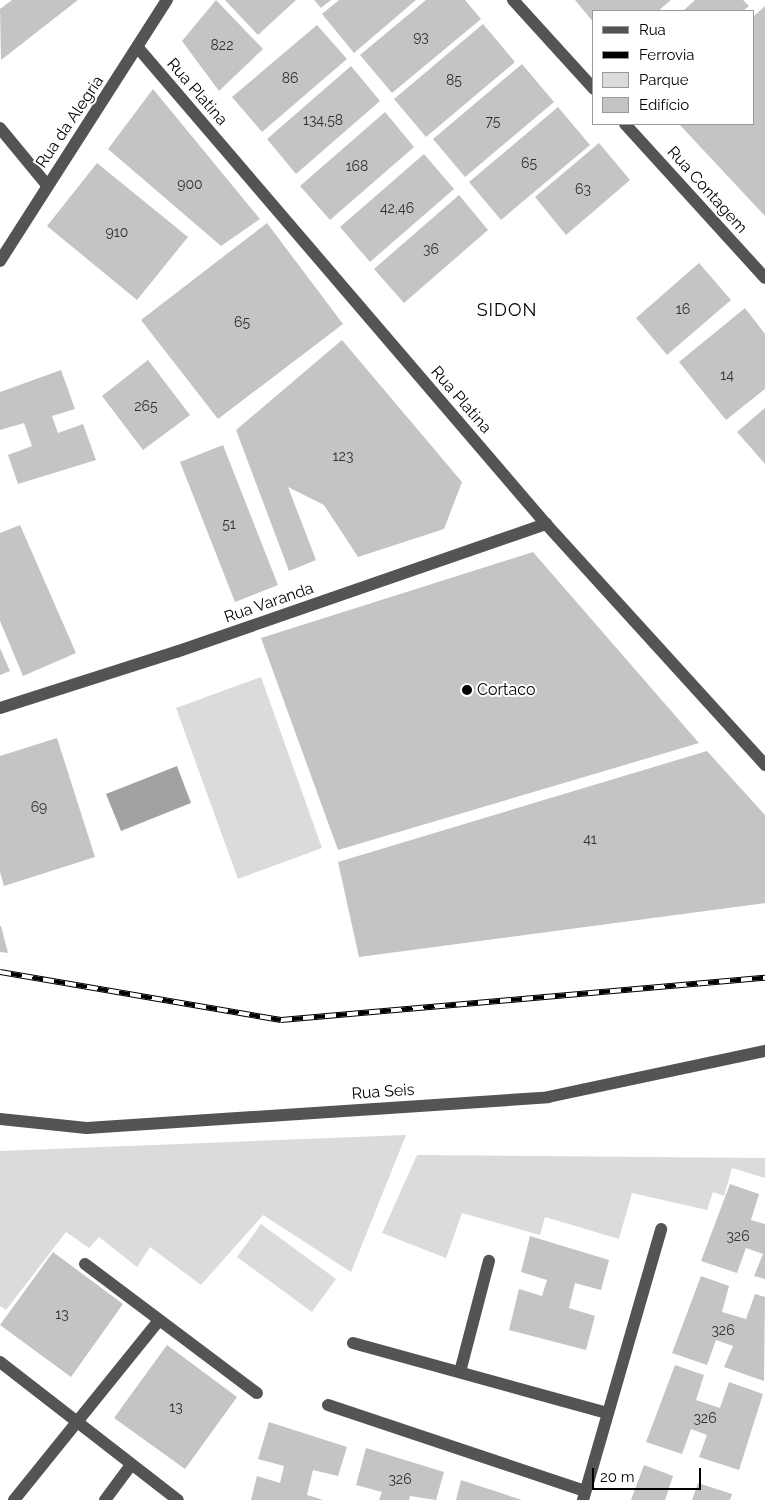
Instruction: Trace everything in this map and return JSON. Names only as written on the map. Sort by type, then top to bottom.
[{"type":"street","name":"Rua da Alegria","points":[[0,261],[47,186],[139,49],[167,0]]},
{"type":"street","points":[[513,0],[592,87]]},
{"type":"street","name":"Rua Platina","points":[[139,49],[546,524],[765,765]]},
{"type":"street","name":"Rua Contagem","points":[[626,125],[765,278]]},
{"type":"street","points":[[0,128],[47,186]]},
{"type":"street","name":"Rua Varanda","points":[[0,708],[176,652],[546,524]]},
{"type":"street","name":"Rua Seis","points":[[0,1119],[87,1128],[548,1097],[765,1051]]},
{"type":"street","points":[[328,1405],[584,1496],[661,1229]]},
{"type":"street","points":[[460,1372],[489,1261]]},
{"type":"street","points":[[85,1264],[257,1394]]},
{"type":"street","points":[[14,1500],[78,1423],[159,1320]]},
{"type":"street","points":[[352,1343],[608,1413]]},
{"type":"street","points":[[0,1362],[178,1500]]},
{"type":"street","points":[[104,1500],[131,1465]]},
{"type":"green space","points":[[261,677],[322,848],[238,879],[176,708]]},
{"type":"green space","points":[[406,1135],[351,1272],[263,1215],[201,1285],[150,1247],[137,1267],[99,1237],[89,1248],[66,1232],[6,1310],[0,1306],[0,1151]]},
{"type":"green space","points":[[417,1155],[765,1158],[765,1178],[732,1168],[724,1196],[713,1192],[707,1210],[632,1193],[619,1239],[545,1217],[540,1235],[462,1213],[446,1258],[382,1233]]},
{"type":"green space","points":[[261,1224],[336,1279],[312,1312],[237,1257]]},
{"type":"shaded area","points":[[177,766],[191,803],[121,831],[106,794]]},
{"type":"building","points":[[12,0],[78,0],[1,60],[0,9]]},
{"type":"building","points":[[216,0],[263,49],[219,91],[182,41]]},
{"type":"building","points":[[225,0],[296,0],[258,35]]},
{"type":"building","points":[[314,0],[331,0],[321,8]]},
{"type":"building","points":[[339,0],[416,0],[354,53],[322,14]]},
{"type":"building","points":[[426,0],[465,0],[481,19],[392,93],[360,55]]},
{"type":"building","points":[[575,0],[671,0],[659,10],[592,10],[592,21]]},
{"type":"building","points":[[695,0],[743,0],[749,6],[744,10],[684,10]]},
{"type":"building","points":[[765,6],[765,216],[680,125],[755,125],[755,15]]},
{"type":"building","points":[[483,24],[515,62],[426,137],[394,99]]},
{"type":"building","points":[[317,25],[347,59],[262,132],[232,97]]},
{"type":"building","points":[[522,64],[554,102],[465,177],[433,139]]},
{"type":"building","points":[[351,66],[380,101],[296,174],[267,139]]},
{"type":"building","points":[[153,89],[260,219],[221,246],[108,149]]},
{"type":"building","points":[[558,107],[590,145],[501,220],[469,182]]},
{"type":"building","points":[[385,112],[414,147],[330,220],[300,186]]},
{"type":"building","points":[[599,143],[630,180],[566,235],[535,197]]},
{"type":"building","points":[[424,154],[454,189],[370,262],[340,227]]},
{"type":"building","points":[[97,163],[188,237],[137,300],[47,226]]},
{"type":"building","points":[[459,195],[488,230],[404,303],[374,269]]},
{"type":"building","points":[[267,223],[343,324],[218,419],[141,320]]},
{"type":"building","points":[[699,263],[731,300],[667,355],[636,318]]},
{"type":"building","points":[[745,308],[765,334],[765,389],[726,420],[679,362]]},
{"type":"building","points":[[342,340],[462,482],[444,529],[358,557],[324,505],[288,487],[316,560],[289,571],[236,430]]},
{"type":"building","points":[[148,360],[190,415],[143,450],[102,396]]},
{"type":"building","points":[[61,370],[75,409],[52,416],[58,433],[83,424],[96,460],[18,484],[8,455],[32,446],[24,423],[0,430],[0,392]]},
{"type":"building","points":[[765,408],[765,464],[737,432]]},
{"type":"building","points":[[223,445],[278,585],[235,602],[180,462]]},
{"type":"building","points":[[20,525],[76,653],[23,676],[0,621],[0,533]]},
{"type":"building","name":"Cortaco","points":[[533,552],[699,743],[338,850],[261,638]]},
{"type":"building","points":[[0,648],[10,671],[0,675]]},
{"type":"building","points":[[57,738],[95,857],[4,886],[0,872],[0,756]]},
{"type":"building","points":[[707,751],[765,815],[765,903],[359,957],[338,862]]},
{"type":"building","points":[[1,926],[8,953],[0,952]]},
{"type":"building","points":[[730,1184],[759,1194],[751,1220],[765,1224],[765,1279],[754,1276],[763,1254],[746,1248],[737,1273],[701,1261]]},
{"type":"building","points":[[530,1236],[609,1260],[601,1290],[575,1283],[569,1308],[595,1316],[586,1350],[509,1330],[519,1289],[542,1296],[547,1280],[521,1272]]},
{"type":"building","points":[[53,1252],[123,1304],[71,1377],[0,1325]]},
{"type":"building","points":[[701,1276],[729,1286],[722,1312],[746,1319],[755,1294],[765,1297],[764,1381],[724,1367],[733,1346],[716,1340],[707,1365],[672,1353]]},
{"type":"building","points":[[167,1345],[237,1397],[185,1469],[114,1418]]},
{"type":"building","points":[[675,1365],[704,1375],[696,1400],[720,1408],[729,1382],[763,1394],[739,1470],[699,1457],[707,1435],[691,1429],[682,1454],[646,1442]]},
{"type":"building","points":[[269,1422],[347,1447],[338,1476],[313,1470],[307,1495],[323,1500],[251,1500],[257,1476],[280,1483],[284,1466],[258,1459]]},
{"type":"building","points":[[366,1448],[444,1472],[436,1500],[410,1496],[409,1500],[379,1500],[382,1492],[356,1485]]},
{"type":"building","points":[[644,1465],[673,1476],[665,1500],[631,1500]]},
{"type":"building","points":[[461,1480],[522,1500],[456,1500]]},
{"type":"building","points":[[698,1483],[732,1494],[730,1500],[692,1500]]},
{"type":"railway","points":[[0,972],[281,1020],[765,978]]},
{"type":"place","name":"Cortaco","points":[[467,690]]},
{"type":"district","name":"SIDON","points":[[507,310]]}]
